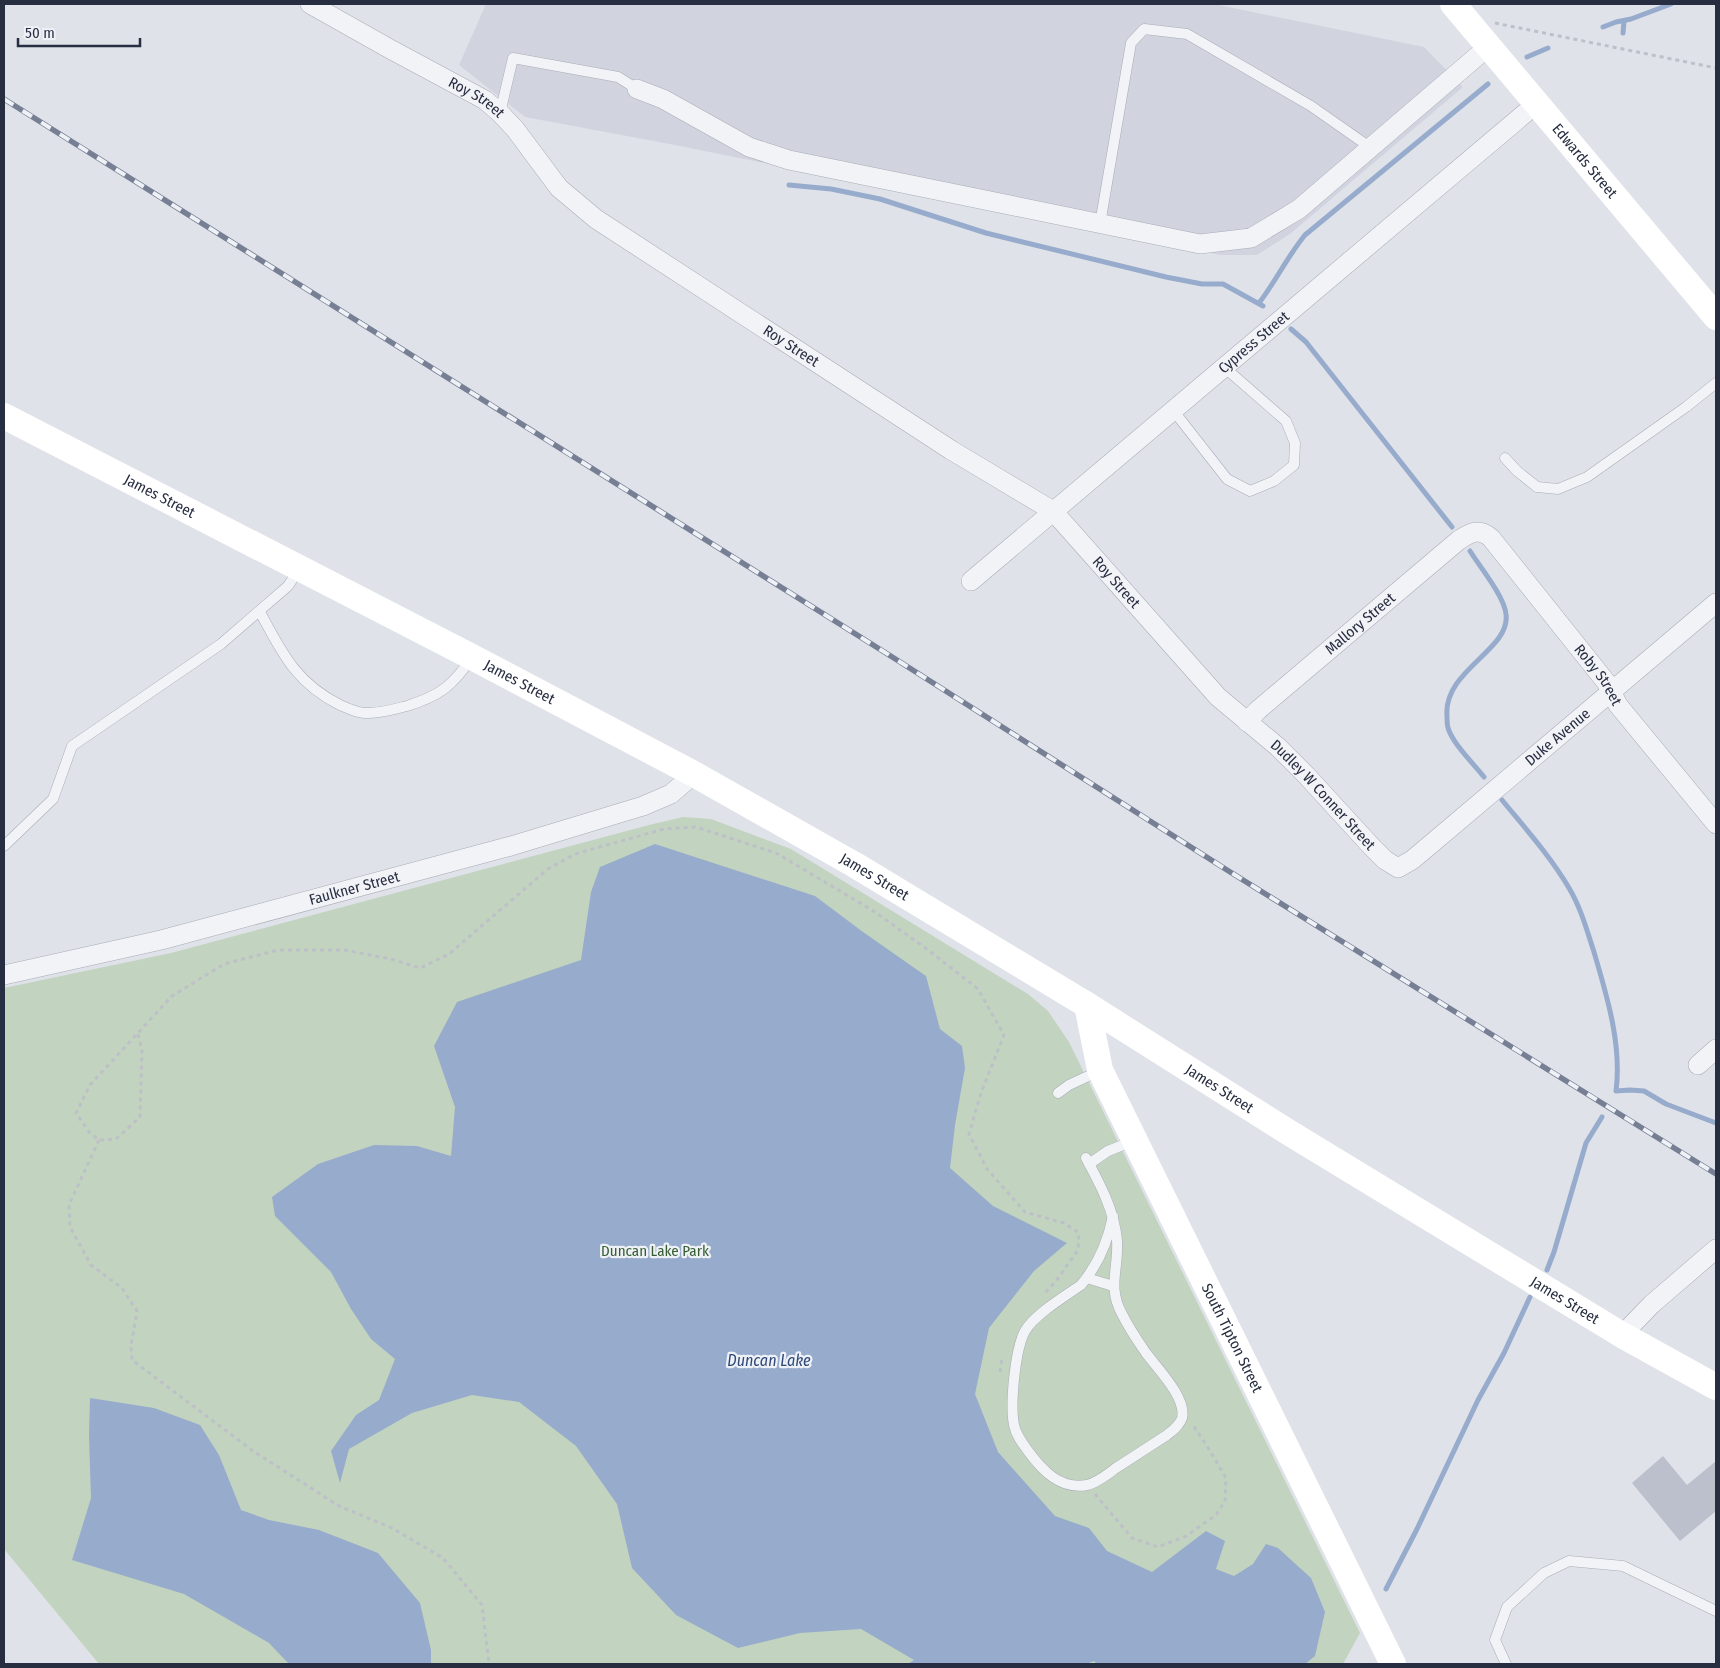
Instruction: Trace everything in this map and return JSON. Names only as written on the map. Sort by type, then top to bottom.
[{"type":"street","name":"Roy Street","points":[[310,4],[485,100],[500,112],[559,188],[596,219],[951,450],[1053,511],[1218,697],[1247,722]]},
{"type":"street","name":"Edwards Street","points":[[1458,10],[1716,318]]},
{"type":"street","points":[[637,89],[663,99],[749,147],[789,160],[1200,244],[1251,238],[1299,209],[1489,46]]},
{"type":"street","name":"Cypress Street","points":[[971,582],[1536,104]]},
{"type":"street","name":"James Street","points":[[4,416],[472,657],[694,774],[856,865],[1087,1005],[1288,1132],[1622,1335],[1716,1387]]},
{"type":"street","name":"Mallory Street","points":[[1247,722],[1459,540],[1477,531]]},
{"type":"street","name":"Roby Street","points":[[1477,531],[1485,533],[1491,538],[1606,682],[1618,705],[1716,824]]},
{"type":"street","name":"Duke Avenue","points":[[1398,868],[1424,850],[1612,693],[1716,603]]},
{"type":"street","name":"Dudley W Conner Street","points":[[1247,722],[1278,747],[1306,775],[1365,841],[1385,860],[1398,868]]},
{"type":"street","name":"Faulkner Street","points":[[4,975],[161,940],[511,846],[643,806],[671,794],[694,774]]},
{"type":"street","name":"South Tipton Street","points":[[1087,1005],[1100,1070],[1392,1664]]},
{"type":"street","points":[[1698,1065],[1716,1049]]},
{"type":"street","points":[[1622,1335],[1652,1304],[1716,1249]]},
{"type":"lane","points":[[1100,224],[1131,42],[1144,29],[1187,34],[1311,106],[1371,148]]},
{"type":"lane","points":[[500,112],[512,58],[618,77],[637,89]]},
{"type":"lane","points":[[1172,410],[1227,479],[1250,491],[1274,480],[1287,470],[1294,464],[1295,443],[1286,421],[1224,367]]},
{"type":"lane","points":[[1505,458],[1517,471],[1537,486],[1558,489],[1588,477],[1686,407],[1716,383]]},
{"type":"lane","points":[[4,846],[53,799],[72,746],[221,644],[288,586],[299,568]]},
{"type":"lane","points":[[260,612],[282,651],[304,681],[323,696],[352,710],[368,714],[397,709],[424,701],[449,686],[460,676],[472,657]]},
{"type":"lane","points":[[1058,1093],[1069,1085],[1100,1070]]},
{"type":"lane","points":[[1113,1216],[1110,1232],[1087,1278],[1081,1285],[1033,1321],[1025,1332],[1018,1354],[1013,1403],[1014,1425],[1019,1439],[1041,1469],[1057,1480],[1071,1486],[1088,1485],[1104,1476],[1167,1435],[1182,1420],[1179,1399],[1167,1379],[1133,1334],[1114,1297],[1113,1286],[1117,1262],[1113,1216],[1088,1161],[1134,1140]]},
{"type":"lane","points":[[1087,1278],[1113,1286]]},
{"type":"lane","points":[[1506,1664],[1495,1640],[1507,1607],[1544,1573],[1569,1561],[1623,1566],[1716,1611]]},
{"type":"path","points":[[1458,10],[1716,68]]},
{"type":"path","points":[[138,1034],[142,1051],[140,1117],[116,1139],[99,1140],[89,1132],[76,1113],[90,1086],[172,996],[224,964],[278,950],[345,950],[391,959],[420,968],[449,954],[548,869],[575,854],[664,829],[696,827],[776,853],[872,910],[927,949],[978,989],[1004,1034],[969,1134],[988,1169],[1025,1212],[1064,1223],[1080,1233],[1078,1250],[1056,1281],[1043,1294]]},
{"type":"path","points":[[99,1140],[69,1204],[70,1227],[91,1265],[122,1288],[137,1312],[131,1346],[132,1360],[253,1451],[340,1506],[392,1528],[443,1558],[482,1605],[489,1664]]},
{"type":"path","points":[[1000,1381],[1001,1363],[1004,1354]]},
{"type":"path","points":[[1088,1495],[1094,1492],[1132,1538],[1158,1547],[1186,1536],[1216,1515],[1225,1500],[1226,1478],[1182,1410]]},
{"type":"shaded area","points":[[486,4],[1214,4],[1424,47],[1463,87],[1290,234],[1257,255],[1221,255],[675,145],[525,117],[459,65]]},
{"type":"green space","name":"Duncan Lake Park","points":[[683,817],[711,819],[791,849],[1028,994],[1048,1011],[1069,1042],[1360,1633],[1343,1664],[99,1664],[4,1549],[4,988],[171,953]]},
{"type":"water","name":"Duncan Lake","points":[[655,844],[815,896],[926,976],[940,1029],[962,1046],[965,1068],[950,1168],[993,1206],[1067,1243],[1034,1271],[989,1328],[975,1394],[998,1452],[1055,1516],[1089,1528],[1107,1551],[1152,1572],[1206,1531],[1225,1541],[1216,1569],[1234,1576],[1253,1564],[1266,1544],[1278,1548],[1311,1578],[1325,1612],[1315,1656],[1305,1664],[1097,1664],[1094,1661],[1086,1664],[908,1664],[914,1660],[861,1629],[800,1633],[738,1648],[676,1615],[632,1568],[617,1504],[576,1446],[519,1402],[472,1395],[412,1413],[349,1449],[340,1483],[331,1451],[356,1415],[379,1400],[395,1359],[371,1339],[351,1309],[331,1272],[275,1216],[272,1197],[318,1164],[374,1145],[417,1146],[451,1156],[455,1107],[434,1046],[457,1002],[581,960],[591,892],[600,867]]},
{"type":"water","points":[[90,1398],[154,1408],[200,1425],[219,1455],[241,1510],[269,1520],[319,1530],[378,1553],[420,1603],[431,1650],[431,1664],[289,1664],[269,1643],[184,1594],[72,1560],[91,1498]]},
{"type":"building","points":[[1663,1456],[1687,1485],[1716,1461],[1716,1511],[1680,1541],[1632,1483]]},
{"type":"waterway","points":[[1603,27],[1671,4]]},
{"type":"waterway","points":[[1623,33],[1624,21]]},
{"type":"waterway","points":[[1527,57],[1548,48]]},
{"type":"waterway","points":[[1259,303],[1305,235],[1488,84]]},
{"type":"waterway","points":[[789,185],[831,189],[880,199],[986,233],[1166,277],[1202,284],[1223,284],[1263,306]]},
{"type":"waterway","points":[[1291,329],[1306,342],[1452,527]]},
{"type":"waterway","points":[[1470,551],[1501,599],[1506,614],[1505,627],[1498,639],[1455,686],[1449,700],[1447,722],[1454,740],[1484,777]]},
{"type":"waterway","points":[[1502,800],[1554,865],[1569,888],[1580,912],[1599,969],[1612,1021],[1617,1056],[1616,1091],[1644,1091],[1666,1104],[1716,1123]]},
{"type":"waterway","points":[[1547,1270],[1586,1143],[1602,1117]]},
{"type":"waterway","points":[[1386,1589],[1530,1297]]},
{"type":"railway","points":[[4,99],[897,660],[1227,870],[1716,1174]]}]
